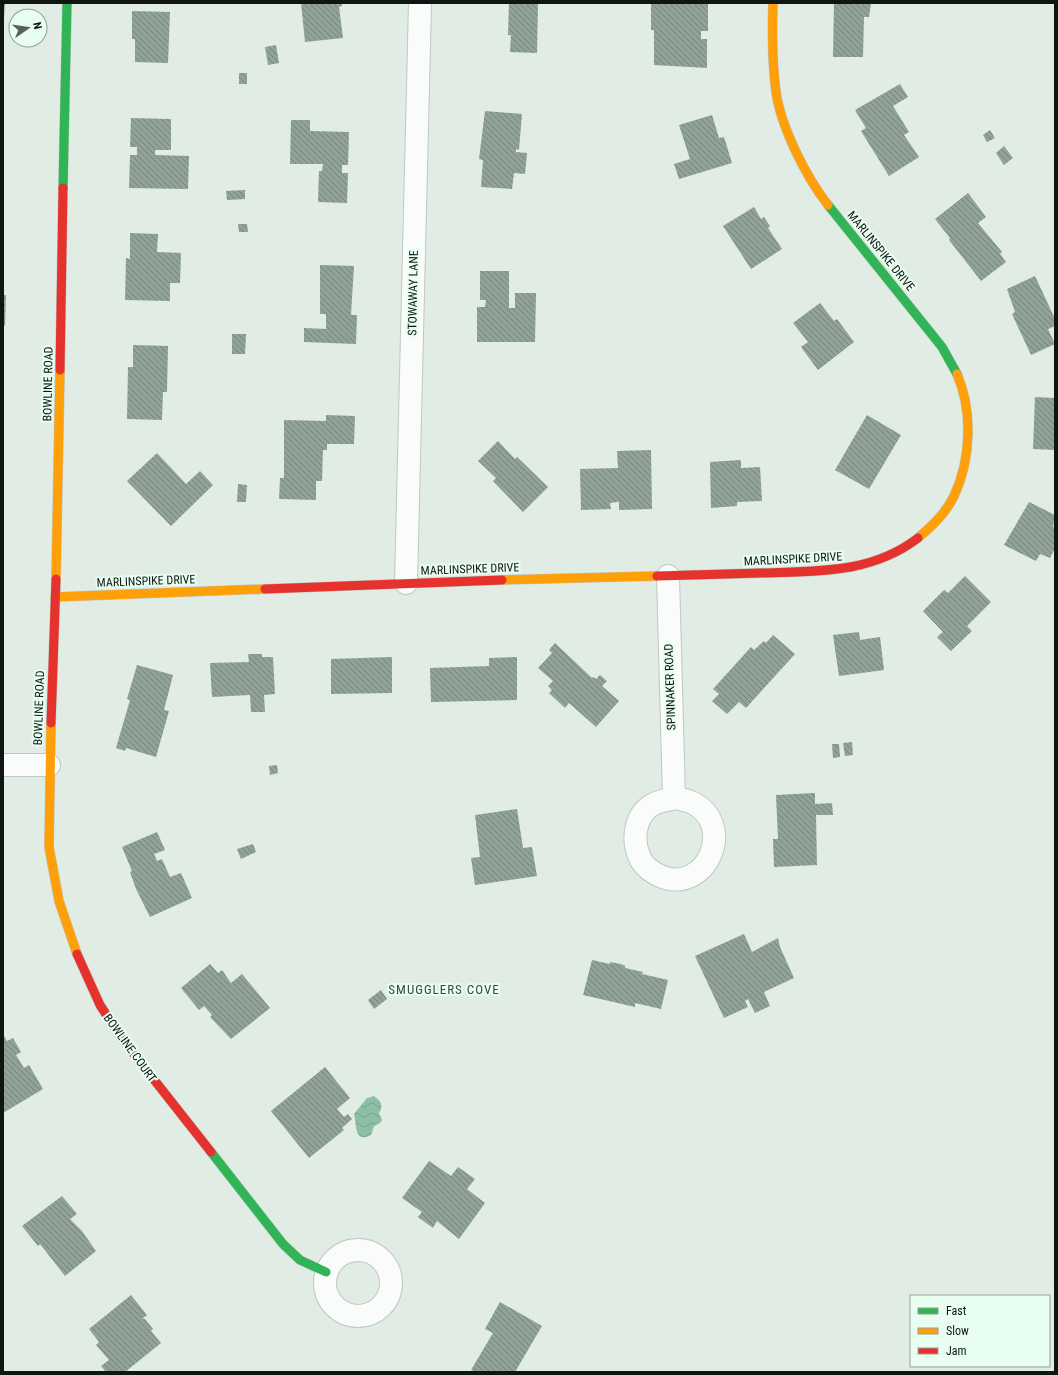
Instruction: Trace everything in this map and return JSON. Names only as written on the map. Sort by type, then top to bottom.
[{"type":"street","name":"BOWLINE ROAD","points":[[49,765],[55,597],[67,3]]},
{"type":"street","name":"STOWAWAY LANE","points":[[406,583],[420,3]]},
{"type":"street","name":"MARLINSPIKE DRIVE","points":[[55,597],[406,583],[834,571],[870,564],[899,551],[925,531],[948,505],[961,475],[967,432],[966,401],[959,376],[942,347],[816,189],[798,155],[776,93],[772,44],[773,3]]},
{"type":"street","name":"SPINNAKER ROAD","points":[[668,576],[674,798]]},
{"type":"street","points":[[3,765],[49,765]]},
{"type":"street","name":"BOWLINE COURT","points":[[49,765],[50,847],[59,901],[73,945],[100,1005],[122,1039],[283,1244],[300,1260],[326,1272]]},
{"type":"water","points":[[374,1096],[381,1104],[379,1113],[382,1120],[374,1126],[371,1135],[361,1137],[357,1131],[354,1114],[367,1098]]},
{"type":"building","points":[[3,3],[5,3],[4,19],[3,19]]},
{"type":"building","points":[[301,3],[341,3],[342,6],[339,7],[343,38],[305,42]]},
{"type":"building","points":[[509,3],[538,3],[537,53],[510,52],[511,35],[508,35]]},
{"type":"building","points":[[651,3],[708,3],[708,31],[701,31],[701,39],[707,39],[707,68],[654,65],[654,30],[651,30]]},
{"type":"building","points":[[834,3],[871,3],[869,17],[864,17],[863,57],[833,57]]},
{"type":"building","points":[[132,11],[170,12],[168,63],[135,62],[135,39],[132,39]]},
{"type":"building","points":[[276,45],[279,63],[268,65],[265,47]]},
{"type":"building","points":[[239,73],[247,73],[247,84],[239,84]]},
{"type":"building","points":[[900,84],[908,97],[893,106],[909,132],[904,135],[919,157],[889,176],[861,131],[866,128],[855,110]]},
{"type":"building","points":[[485,111],[522,114],[519,150],[516,149],[516,152],[527,153],[525,174],[514,173],[512,189],[481,187],[483,160],[479,159]]},
{"type":"building","points":[[712,115],[719,138],[724,137],[732,163],[679,179],[674,164],[690,159],[679,125]]},
{"type":"building","points":[[131,118],[171,119],[171,150],[155,150],[155,155],[189,156],[188,189],[129,188],[130,155],[137,155],[137,147],[130,147]]},
{"type":"building","points":[[291,120],[310,120],[310,131],[349,132],[348,165],[342,165],[342,173],[348,173],[347,203],[318,202],[319,171],[322,171],[323,164],[290,164]]},
{"type":"building","points":[[990,130],[995,138],[987,142],[983,135]]},
{"type":"building","points":[[1004,146],[1013,158],[1004,165],[996,153]]},
{"type":"building","points":[[245,190],[245,199],[227,200],[226,191]]},
{"type":"building","points":[[968,193],[986,217],[978,223],[1002,252],[1000,254],[1006,262],[981,281],[949,240],[950,238],[935,219]]},
{"type":"building","points":[[754,207],[761,219],[764,217],[770,226],[768,228],[782,249],[751,269],[723,226]]},
{"type":"building","points":[[238,224],[247,224],[248,232],[239,232]]},
{"type":"building","points":[[130,233],[158,234],[157,252],[181,253],[180,283],[170,283],[170,301],[125,300],[126,258],[130,259]]},
{"type":"building","points":[[320,265],[354,266],[351,315],[357,315],[356,344],[304,342],[304,328],[326,329],[326,314],[320,314]]},
{"type":"building","points":[[480,271],[509,271],[509,308],[515,308],[515,293],[536,293],[535,342],[477,342],[477,307],[485,307],[486,300],[480,300]]},
{"type":"building","points":[[1035,276],[1055,319],[1055,326],[1048,329],[1055,344],[1031,355],[1012,314],[1015,312],[1007,289]]},
{"type":"building","points":[[3,295],[6,295],[5,326],[3,326]]},
{"type":"building","points":[[820,303],[834,321],[837,319],[854,342],[818,370],[801,347],[808,342],[793,323]]},
{"type":"building","points":[[232,334],[246,334],[245,354],[232,354]]},
{"type":"building","points":[[133,345],[168,346],[167,392],[163,392],[162,420],[127,419],[128,367],[133,367]]},
{"type":"building","points":[[1035,397],[1055,398],[1055,450],[1033,449]]},
{"type":"building","points":[[326,415],[355,416],[354,444],[327,444],[327,450],[323,450],[322,481],[316,481],[316,500],[279,499],[280,478],[284,478],[284,420],[326,421]]},
{"type":"building","points":[[867,415],[901,435],[869,489],[835,470]]},
{"type":"building","points":[[498,441],[515,459],[517,457],[548,487],[523,512],[493,481],[496,478],[478,461]]},
{"type":"building","points":[[651,450],[652,509],[619,510],[619,502],[617,502],[610,503],[611,509],[581,510],[580,469],[618,468],[617,451]]},
{"type":"building","points":[[157,453],[186,484],[200,471],[213,485],[171,526],[127,481]]},
{"type":"building","points":[[741,460],[741,468],[760,467],[762,501],[737,502],[737,506],[711,508],[710,462]]},
{"type":"building","points":[[238,484],[247,485],[246,502],[237,502]]},
{"type":"building","points":[[1029,502],[1055,515],[1053,527],[1055,527],[1055,548],[1050,558],[1040,554],[1036,561],[1004,545]]},
{"type":"building","points":[[965,576],[991,602],[967,626],[972,631],[951,651],[937,637],[943,632],[923,611],[944,590],[948,593]]},
{"type":"building","points":[[859,632],[860,640],[880,637],[884,670],[839,676],[833,635]]},
{"type":"building","points":[[773,635],[795,654],[746,708],[739,702],[727,714],[712,701],[719,694],[713,689],[751,647],[754,650],[764,641],[766,643]]},
{"type":"building","points":[[555,643],[592,678],[593,677],[596,679],[600,675],[607,681],[602,686],[619,701],[596,727],[569,703],[565,708],[549,693],[552,690],[548,686],[553,681],[538,668],[552,653],[549,650]]},
{"type":"building","points":[[248,654],[262,654],[262,657],[273,657],[275,694],[264,695],[265,712],[251,712],[250,695],[212,697],[210,663],[249,662]]},
{"type":"building","points":[[392,657],[392,693],[331,694],[331,659]]},
{"type":"building","points":[[517,657],[517,700],[431,702],[430,668],[489,666],[489,658]]},
{"type":"building","points":[[137,665],[173,675],[164,710],[169,711],[156,757],[126,748],[125,751],[116,748],[130,700],[127,699]]},
{"type":"building","points":[[852,742],[853,755],[845,756],[843,743]]},
{"type":"building","points":[[832,744],[839,744],[840,757],[833,758]]},
{"type":"building","points":[[277,765],[278,773],[270,775],[269,766]]},
{"type":"building","points":[[815,793],[815,804],[832,803],[833,815],[816,815],[817,865],[774,867],[773,839],[778,839],[776,795]]},
{"type":"building","points":[[517,809],[523,848],[532,847],[537,876],[475,885],[471,858],[480,857],[475,815]]},
{"type":"building","points":[[157,832],[165,850],[154,854],[157,861],[162,859],[170,877],[181,873],[192,898],[150,917],[136,889],[130,872],[132,871],[122,847]]},
{"type":"building","points":[[253,844],[256,852],[241,859],[237,849]]},
{"type":"building","points":[[744,934],[752,952],[778,938],[780,947],[794,978],[764,992],[770,1006],[755,1013],[748,999],[745,1001],[748,1007],[724,1018],[695,956]]},
{"type":"building","points":[[592,960],[610,964],[610,962],[621,964],[625,966],[625,968],[643,972],[642,974],[668,980],[661,1009],[635,1003],[635,1007],[583,995]]},
{"type":"building","points":[[210,964],[218,973],[222,970],[231,983],[242,974],[270,1008],[231,1039],[210,1017],[212,1015],[204,1006],[199,1010],[181,988]]},
{"type":"building","points":[[381,990],[387,999],[374,1009],[368,1000]]},
{"type":"building","points":[[3,1034],[7,1041],[13,1038],[21,1052],[16,1055],[24,1068],[29,1065],[43,1089],[3,1113]]},
{"type":"building","points":[[325,1067],[350,1098],[337,1109],[344,1117],[348,1114],[352,1119],[342,1128],[344,1130],[309,1158],[271,1111]]},
{"type":"building","points":[[429,1161],[451,1176],[458,1167],[475,1179],[467,1189],[485,1203],[459,1239],[437,1221],[433,1228],[418,1217],[422,1212],[402,1198]]},
{"type":"building","points":[[62,1196],[77,1214],[70,1219],[82,1231],[96,1251],[65,1276],[40,1244],[38,1246],[22,1226]]},
{"type":"building","points":[[131,1295],[147,1315],[142,1319],[145,1319],[153,1329],[151,1331],[161,1343],[125,1372],[106,1372],[101,1366],[109,1360],[96,1345],[99,1342],[89,1329]]},
{"type":"building","points":[[500,1302],[542,1326],[515,1372],[475,1372],[471,1370],[493,1333],[485,1329]]},
{"type":"traffic: fast","points":[[63,188],[67,3]]},
{"type":"traffic: fast","points":[[828,205],[942,347],[957,374]]},
{"type":"traffic: fast","points":[[211,1152],[283,1244],[300,1260],[326,1272]]},
{"type":"traffic: slow","points":[[773,3],[773,59],[776,92],[779,106],[789,136],[803,166],[828,205]]},
{"type":"traffic: slow","points":[[56,579],[60,370]]},
{"type":"traffic: slow","points":[[918,538],[943,514],[947,508],[960,482],[964,467],[967,451],[968,419],[966,404],[957,374]]},
{"type":"traffic: slow","points":[[502,580],[657,576]]},
{"type":"traffic: slow","points":[[55,597],[265,589]]},
{"type":"traffic: slow","points":[[51,723],[49,847],[59,901],[77,954]]},
{"type":"traffic: jam","points":[[60,370],[63,188]]},
{"type":"traffic: jam","points":[[657,576],[823,571],[862,564],[882,558],[900,550],[918,538]]},
{"type":"traffic: jam","points":[[51,723],[56,579]]},
{"type":"traffic: jam","points":[[265,589],[502,580]]},
{"type":"traffic: jam","points":[[77,954],[100,1005],[122,1039],[211,1152]]},
{"type":"district","name":"SMUGGLERS COVE","points":[[444,989]]}]
